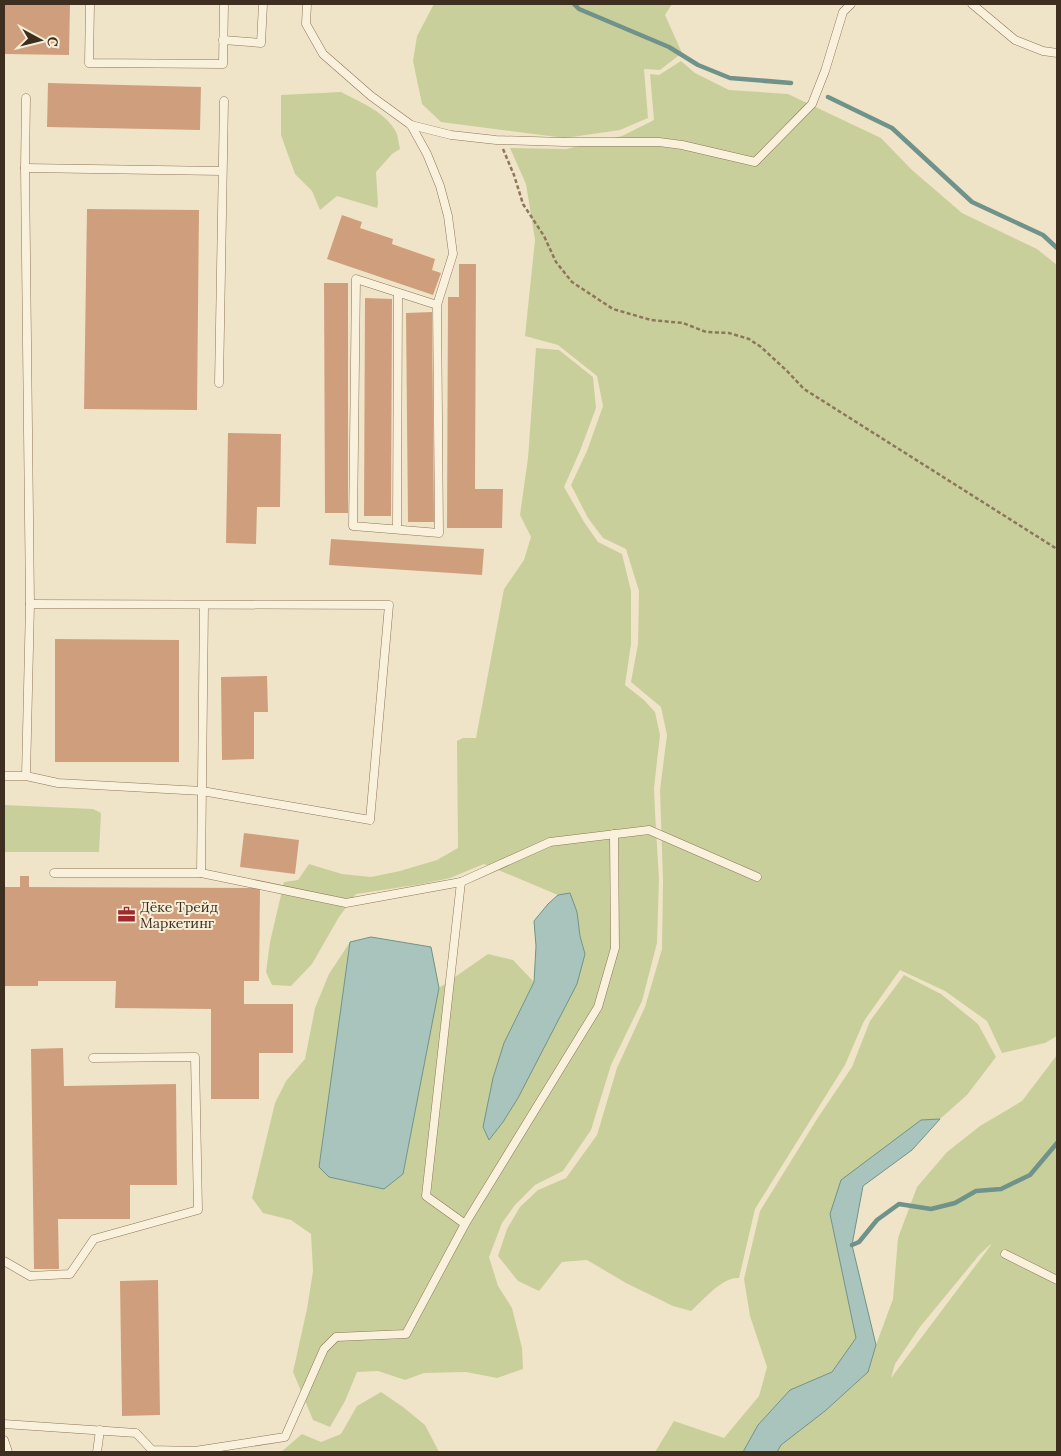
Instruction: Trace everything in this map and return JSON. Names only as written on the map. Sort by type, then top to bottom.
[{"type":"lane","points":[[90,4],[89,63],[223,64],[224,4]]},
{"type":"lane","points":[[223,40],[261,43],[263,4]]},
{"type":"lane","points":[[307,4],[306,24],[323,54],[371,96],[411,125],[451,135],[496,140],[659,142],[682,145],[755,162],[812,104],[825,71],[843,12],[851,4]]},
{"type":"lane","points":[[972,4],[1014,40],[1057,54]]},
{"type":"lane","points":[[26,98],[25,168],[30,604],[26,776]]},
{"type":"lane","points":[[219,383],[224,101]]},
{"type":"lane","points":[[411,125],[427,154],[440,186],[448,216],[453,254],[437,305],[438,533],[353,526],[356,278],[437,305]]},
{"type":"lane","points":[[25,168],[222,171]]},
{"type":"lane","points":[[397,529],[398,293]]},
{"type":"lane","points":[[4,776],[26,776],[58,783],[202,791],[370,820],[389,605],[30,604]]},
{"type":"lane","points":[[202,873],[204,605]]},
{"type":"lane","points":[[54,873],[202,873],[346,903],[461,882],[550,842],[649,830],[757,878]]},
{"type":"lane","points":[[4,1424],[136,1433],[152,1450],[195,1451],[285,1437],[324,1350],[336,1337],[406,1334],[465,1224],[598,1007],[615,948],[614,834]]},
{"type":"lane","points":[[461,882],[426,1196],[465,1224]]},
{"type":"lane","points":[[4,1261],[30,1276],[70,1274],[94,1239],[198,1210],[195,1057],[93,1058]]},
{"type":"lane","points":[[1005,1254],[1057,1280]]},
{"type":"lane","points":[[97,1452],[100,1430]]},
{"type":"lane","points":[[4,1440],[8,1452]]},
{"type":"path","points":[[496,140],[505,152],[522,204],[544,236],[556,262],[572,282],[613,309],[651,320],[683,323],[706,332],[729,333],[749,340],[761,347],[788,371],[804,389],[1057,549]]},
{"type":"green space","points":[[434,4],[672,4],[665,15],[682,53],[660,70],[644,69],[648,118],[620,130],[565,138],[441,122],[422,104],[413,61],[417,36]]},
{"type":"green space","points":[[681,61],[695,73],[729,90],[788,94],[881,138],[912,170],[962,213],[1037,249],[1057,265],[1057,1036],[1045,1043],[1002,1053],[987,1021],[945,991],[900,970],[864,1021],[845,1065],[755,1209],[739,1278],[733,1278],[720,1285],[691,1311],[673,1306],[626,1283],[587,1260],[562,1262],[539,1291],[518,1281],[498,1256],[507,1229],[520,1207],[538,1190],[566,1178],[597,1135],[617,1068],[645,1007],[662,949],[663,881],[660,790],[667,735],[661,707],[631,682],[638,644],[639,591],[626,549],[603,538],[588,518],[571,485],[587,451],[603,406],[597,376],[558,345],[525,336],[535,240],[526,184],[510,148],[566,149],[622,136],[654,120],[650,74],[659,75]]},
{"type":"green space","points":[[341,92],[380,114],[393,126],[397,134],[400,149],[392,154],[376,172],[377,208],[337,196],[320,210],[312,191],[295,174],[281,135],[281,95]]},
{"type":"green space","points":[[536,348],[559,350],[593,377],[596,408],[564,487],[598,542],[622,554],[631,591],[631,644],[625,685],[644,700],[655,712],[660,735],[654,788],[659,879],[657,943],[642,1001],[611,1065],[591,1130],[563,1171],[535,1185],[515,1205],[502,1223],[489,1257],[498,1286],[512,1308],[522,1348],[523,1369],[497,1378],[466,1372],[424,1373],[405,1380],[378,1371],[357,1372],[345,1401],[330,1427],[313,1420],[293,1372],[313,1271],[311,1234],[291,1220],[263,1213],[252,1198],[275,1103],[286,1081],[305,1059],[315,1008],[329,974],[350,942],[319,1166],[329,1177],[384,1189],[403,1174],[439,988],[488,954],[513,960],[534,982],[504,1043],[493,1078],[483,1127],[489,1140],[518,1098],[542,1050],[585,954],[570,893],[558,895],[484,864],[450,878],[356,894],[339,917],[312,964],[291,986],[272,985],[266,972],[270,942],[284,882],[298,880],[309,864],[342,874],[371,877],[437,860],[458,848],[457,741],[463,738],[476,738],[504,589],[524,560],[531,537],[520,515],[528,458]]},
{"type":"green space","points":[[4,805],[93,809],[101,813],[99,852],[4,852]]},
{"type":"green space","points":[[904,975],[941,994],[978,1024],[996,1057],[967,1095],[940,1119],[921,1120],[830,1214],[856,1338],[832,1372],[790,1390],[758,1425],[743,1452],[655,1452],[674,1421],[724,1438],[759,1396],[767,1367],[750,1316],[744,1279],[760,1211],[852,1067],[870,1021]]},
{"type":"green space","points":[[1057,1055],[1057,1452],[777,1452],[781,1445],[825,1411],[868,1372],[893,1299],[898,1238],[917,1187],[947,1152],[980,1126],[1022,1101]],"holes":[[[991,1245],[891,1378],[895,1364],[920,1327],[980,1254]]]},
{"type":"green space","points":[[381,1392],[425,1425],[439,1452],[281,1452],[302,1434],[321,1442],[341,1434],[357,1406]]},
{"type":"water","points":[[570,893],[577,912],[580,936],[585,954],[577,984],[518,1098],[489,1140],[483,1127],[493,1078],[504,1043],[534,982],[536,946],[534,921],[558,895]]},
{"type":"water","points":[[371,937],[431,947],[439,988],[403,1174],[384,1189],[329,1177],[319,1167],[350,942]]},
{"type":"water","points":[[940,1119],[912,1150],[863,1186],[852,1245],[876,1345],[868,1372],[825,1411],[781,1445],[777,1452],[743,1452],[758,1425],[790,1390],[832,1372],[856,1338],[830,1214],[841,1180],[921,1120]]},
{"type":"building","points":[[4,4],[70,4],[69,55],[4,54]]},
{"type":"building","points":[[48,83],[201,87],[200,130],[47,127]]},
{"type":"building","points":[[87,209],[199,210],[197,410],[84,409]]},
{"type":"building","points":[[342,215],[362,222],[360,228],[393,239],[392,244],[435,259],[432,270],[441,273],[433,295],[327,259]]},
{"type":"building","points":[[459,264],[476,264],[475,489],[503,489],[502,528],[447,528],[448,297],[459,297]]},
{"type":"building","points":[[324,283],[348,283],[348,513],[325,513]]},
{"type":"building","points":[[365,298],[392,299],[391,516],[364,516]]},
{"type":"building","points":[[432,312],[434,522],[408,522],[406,313]]},
{"type":"building","points":[[228,433],[281,434],[280,507],[257,507],[256,544],[226,543]]},
{"type":"building","points":[[331,539],[484,549],[482,575],[329,565]]},
{"type":"building","points":[[55,639],[179,640],[179,762],[55,762]]},
{"type":"building","points":[[267,676],[268,712],[254,712],[254,759],[222,760],[221,677]]},
{"type":"building","points":[[244,833],[299,840],[295,874],[240,867]]},
{"type":"building","points":[[20,876],[29,876],[29,887],[260,888],[259,981],[244,981],[244,1004],[293,1004],[293,1053],[259,1053],[259,1099],[211,1099],[211,1009],[115,1008],[116,981],[38,981],[38,986],[4,986],[4,887],[20,887]]},
{"type":"building","points":[[63,1048],[64,1086],[176,1084],[177,1185],[130,1185],[130,1219],[58,1219],[59,1269],[34,1269],[31,1049]]},
{"type":"building","points":[[158,1280],[160,1415],[122,1416],[120,1281]]},
{"type":"waterway","points":[[574,4],[579,9],[669,47],[698,65],[730,78],[791,83]]},
{"type":"waterway","points":[[828,97],[892,128],[972,202],[1043,235],[1057,248]]},
{"type":"waterway","points":[[852,1245],[859,1242],[877,1220],[899,1204],[931,1209],[955,1203],[976,1191],[1001,1189],[1030,1175],[1057,1143]]},
{"type":"place","name":"Дёке Трейд Маркетинг","points":[[126,915]]}]
